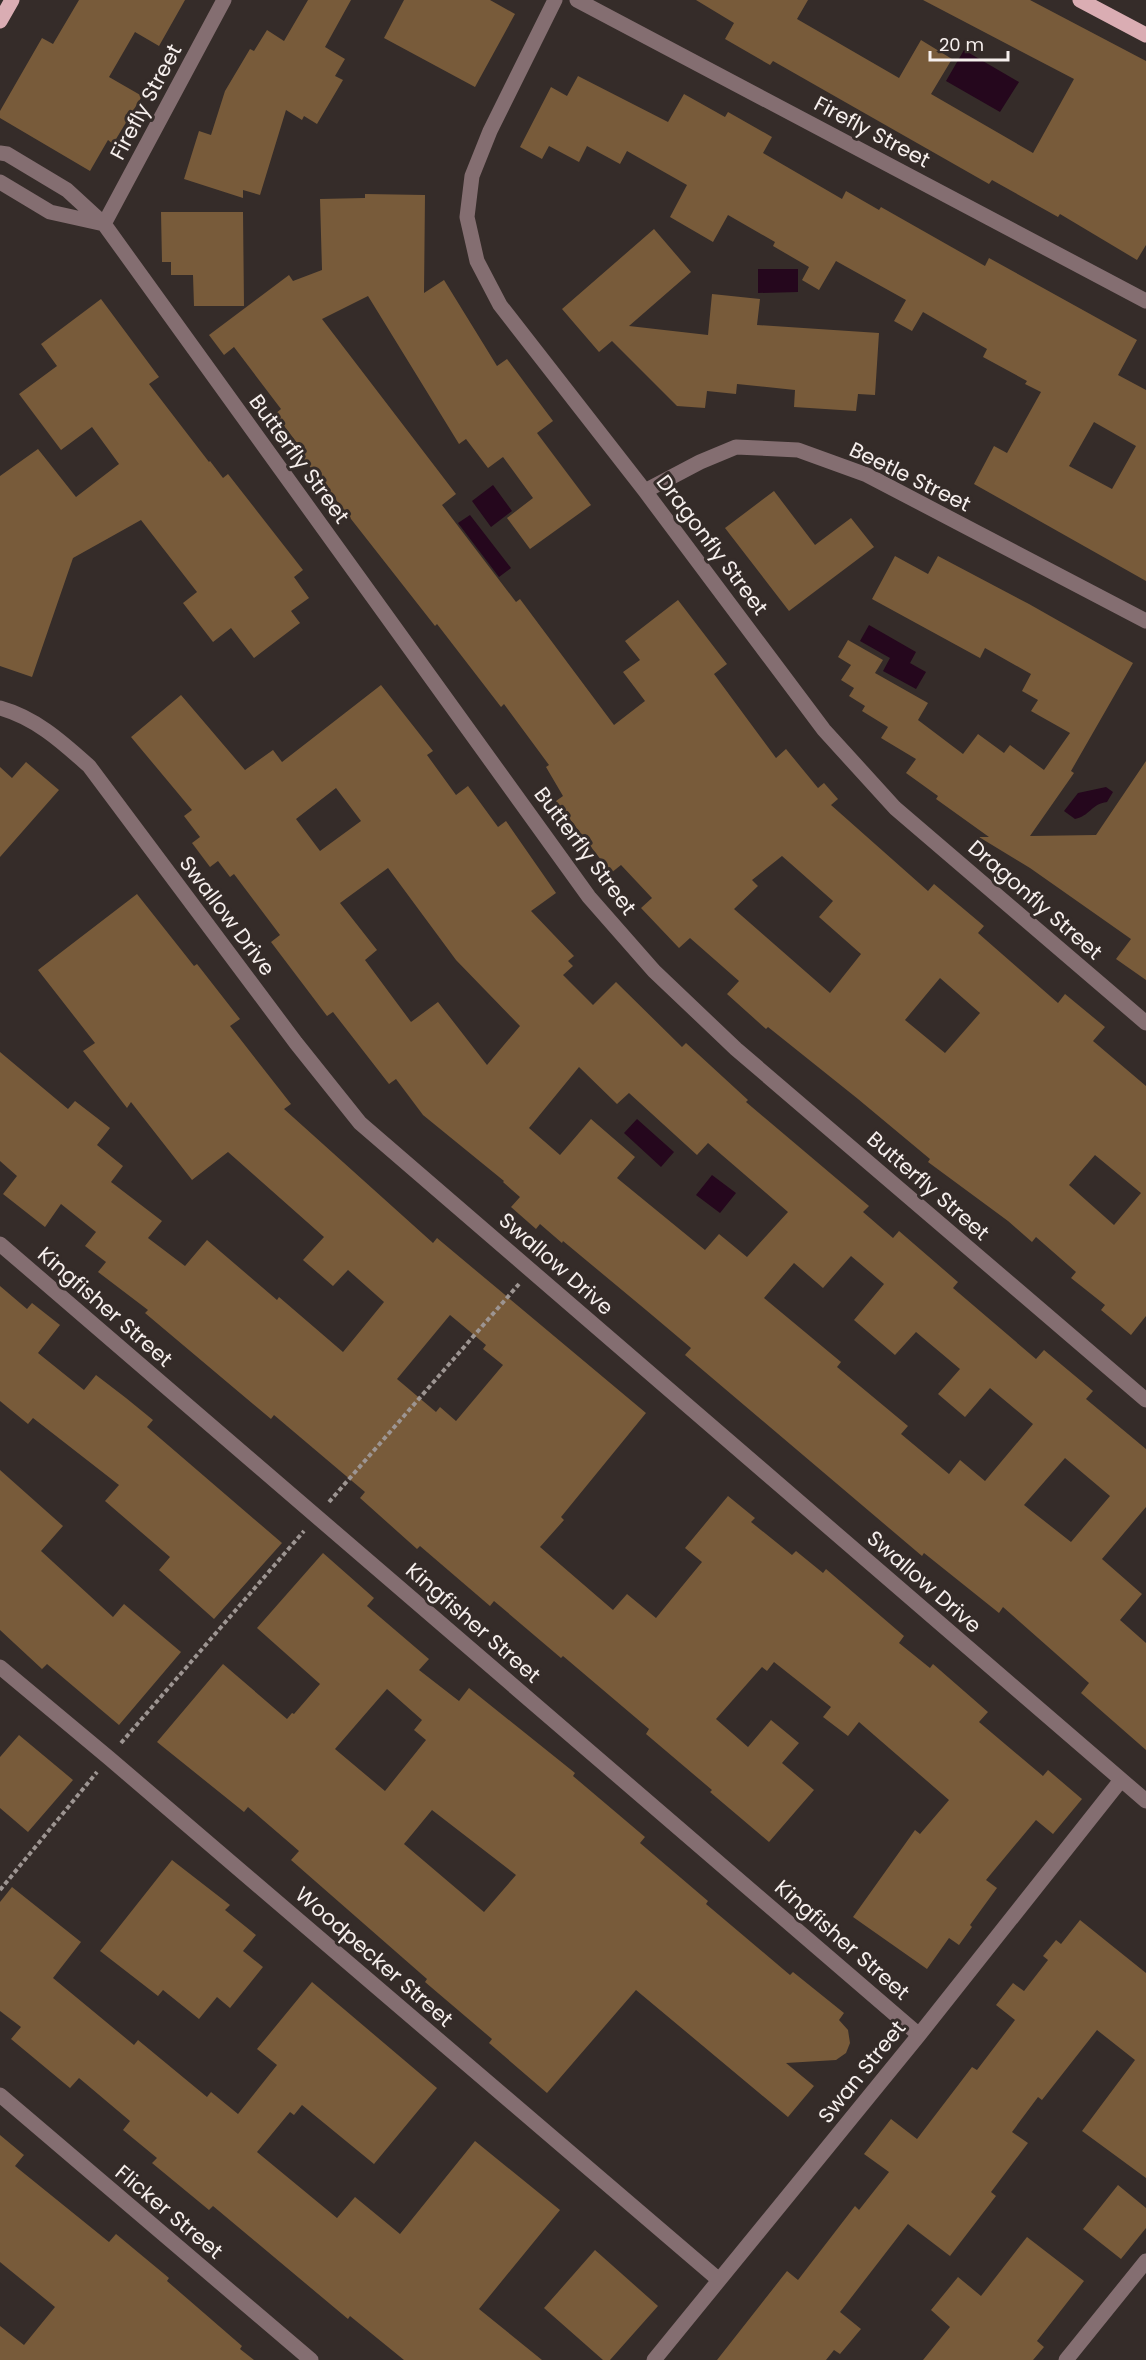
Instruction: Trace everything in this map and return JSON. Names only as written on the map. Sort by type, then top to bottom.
[{"type":"main road","points":[[0,21],[12,0]]},
{"type":"main road","points":[[1080,0],[1146,35]]},
{"type":"street","name":"Firefly Street","points":[[104,224],[224,0]]},
{"type":"street","name":"Dragonfly Street","points":[[555,0],[490,131],[472,176],[467,218],[477,261],[500,304],[645,490],[824,730],[895,808],[1146,1023]]},
{"type":"street","name":"Firefly Street","points":[[578,0],[1146,301]]},
{"type":"street","name":"Butterfly Street","points":[[0,153],[7,154],[67,190],[104,224],[589,897],[654,971],[736,1049],[1146,1400]]},
{"type":"street","points":[[0,182],[50,212],[104,224]]},
{"type":"street","name":"Beetle Street","points":[[645,490],[700,462],[736,447],[798,450],[867,475],[1146,621]]},
{"type":"street","name":"Swallow Drive","points":[[0,708],[16,712],[51,732],[89,766],[296,1043],[360,1123],[1146,1801]]},
{"type":"street","name":"Kingfisher Street","points":[[0,1244],[919,2035]]},
{"type":"street","name":"Woodpecker Street","points":[[0,1667],[719,2280]]},
{"type":"street","name":"Swan Street","points":[[654,2360],[919,2035],[1121,1780]]},
{"type":"street","name":"Flicker Street","points":[[0,2095],[311,2360]]},
{"type":"street","points":[[1066,2360],[1146,2261]]},
{"type":"path","points":[[0,1890],[109,1758],[316,1516],[531,1270]]},
{"type":"shaded area","points":[[964,50],[1019,82],[1000,112],[946,81]]},
{"type":"shaded area","points":[[758,269],[798,269],[798,292],[758,293]]},
{"type":"shaded area","points":[[493,485],[512,511],[491,527],[472,501]]},
{"type":"shaded area","points":[[470,515],[511,568],[499,577],[458,523]]},
{"type":"shaded area","points":[[869,625],[916,652],[910,663],[926,672],[916,689],[883,671],[890,658],[860,641]]},
{"type":"shaded area","points":[[1106,787],[1113,792],[1107,802],[1097,805],[1075,819],[1064,811],[1078,793]]},
{"type":"shaded area","points":[[637,1119],[674,1152],[661,1167],[624,1133]]},
{"type":"shaded area","points":[[712,1175],[736,1193],[720,1213],[696,1195]]},
{"type":"building","points":[[79,0],[185,0],[159,46],[135,32],[109,77],[142,96],[113,144],[108,140],[90,171],[0,118],[0,111],[42,38],[53,44]]},
{"type":"building","points":[[308,0],[351,0],[325,47],[345,59],[335,76],[343,80],[317,124],[304,116],[302,120],[286,110],[260,195],[243,190],[243,198],[184,179],[199,131],[211,135],[225,91],[250,49],[254,51],[267,30],[284,41]]},
{"type":"building","points":[[404,0],[490,0],[515,14],[475,87],[384,38]]},
{"type":"building","points":[[696,0],[808,0],[797,19],[899,78],[921,40],[952,59],[931,94],[1033,153],[1074,79],[923,0],[1030,0],[1146,61],[1146,245],[1137,260],[1060,214],[1058,217],[992,180],[989,184],[773,61],[770,65],[725,39],[734,23]]},
{"type":"building","points":[[578,76],[668,122],[684,94],[725,117],[728,112],[772,137],[763,153],[842,199],[846,191],[879,210],[881,207],[985,266],[989,258],[1137,340],[1118,375],[1146,390],[1146,581],[974,484],[994,446],[1007,453],[1041,392],[1025,384],[1027,381],[983,357],[987,349],[923,312],[912,331],[894,321],[906,300],[836,261],[819,290],[802,280],[809,267],[773,246],[775,242],[728,215],[713,242],[670,217],[687,185],[627,151],[620,164],[587,146],[579,162],[549,146],[542,159],[520,147],[551,87],[567,96]],"holes":[[[1094,422],[1136,446],[1112,489],[1069,466]]]},
{"type":"building","points":[[365,194],[425,195],[424,293],[444,280],[497,366],[507,359],[553,421],[537,433],[591,505],[530,549],[507,518],[533,498],[503,457],[488,468],[466,439],[459,444],[368,296],[322,319],[456,494],[442,505],[516,602],[520,599],[614,725],[645,701],[623,672],[640,660],[625,641],[678,600],[727,664],[714,674],[776,758],[786,749],[818,788],[824,783],[838,799],[831,805],[928,891],[934,884],[984,926],[978,933],[1058,1003],[1065,994],[1105,1027],[1093,1041],[1146,1086],[1146,1316],[1131,1335],[1101,1310],[1105,1305],[1071,1278],[1076,1272],[1036,1237],[1032,1242],[1008,1221],[928,1162],[930,1159],[858,1099],[768,1027],[766,1029],[727,994],[739,981],[690,938],[679,948],[641,908],[652,898],[621,865],[611,873],[556,801],[563,796],[546,767],[549,765],[504,704],[501,707],[300,454],[304,452],[275,414],[281,409],[234,347],[224,355],[209,335],[289,275],[293,281],[322,270],[320,199],[365,198]],"holes":[[[782,856],[833,901],[819,917],[861,954],[830,993],[734,909],[758,886],[752,880]],[[940,978],[980,1013],[945,1053],[905,1020]],[[1095,1155],[1141,1193],[1114,1225],[1069,1185]]]},
{"type":"building","points":[[161,212],[243,212],[244,306],[194,306],[193,275],[171,275],[171,262],[162,262]]},
{"type":"building","points":[[654,229],[691,272],[629,326],[708,335],[712,294],[760,299],[757,325],[879,333],[875,395],[858,394],[856,411],[794,407],[795,390],[737,384],[736,394],[707,391],[705,408],[677,406],[612,341],[599,352],[562,309]]},
{"type":"building","points":[[101,299],[159,377],[149,384],[209,462],[223,478],[228,474],[303,570],[294,577],[309,598],[291,611],[300,623],[254,658],[231,628],[213,642],[183,603],[197,592],[141,520],[73,558],[32,677],[0,666],[0,476],[38,449],[76,497],[119,464],[92,427],[61,450],[19,394],[57,366],[41,344]]},
{"type":"building","points":[[774,491],[815,545],[851,518],[874,547],[789,611],[725,528]]},
{"type":"building","points":[[895,556],[928,574],[938,556],[1133,663],[1071,771],[1074,773],[1030,836],[1096,835],[1146,761],[1146,980],[1116,959],[1131,939],[1030,868],[979,837],[989,837],[936,799],[938,796],[906,773],[916,759],[881,738],[888,727],[862,711],[865,706],[849,696],[854,688],[841,680],[851,665],[838,657],[848,640],[883,660],[875,673],[928,703],[918,720],[963,754],[978,734],[1004,753],[1010,745],[1044,770],[1070,733],[1031,711],[1038,700],[1022,691],[1031,674],[985,648],[980,658],[872,599]]},
{"type":"building","points":[[381,685],[433,751],[427,755],[456,795],[468,786],[498,827],[506,821],[556,893],[531,911],[574,956],[568,961],[573,966],[563,975],[593,1005],[616,982],[682,1047],[686,1043],[748,1100],[746,1102],[869,1206],[863,1212],[893,1238],[899,1231],[958,1282],[953,1288],[1036,1359],[1044,1350],[1093,1391],[1086,1399],[1146,1449],[1146,1507],[1102,1559],[1142,1594],[1120,1620],[1146,1643],[1146,1750],[1081,1693],[1089,1683],[1003,1607],[999,1613],[924,1553],[922,1556],[685,1355],[691,1348],[563,1241],[562,1243],[540,1224],[536,1229],[511,1207],[520,1197],[504,1181],[423,1115],[396,1079],[389,1084],[333,1012],[327,1016],[271,942],[280,935],[234,874],[230,877],[218,861],[210,867],[192,843],[200,837],[184,816],[192,810],[131,737],[181,695],[245,770],[273,750],[282,762]],"holes":[[[336,788],[361,821],[320,851],[296,819]],[[388,868],[456,960],[520,1026],[487,1065],[438,1002],[411,1022],[365,960],[377,950],[340,903]],[[579,1067],[617,1104],[629,1093],[697,1155],[708,1143],[788,1212],[747,1257],[719,1234],[705,1250],[617,1178],[635,1157],[591,1119],[560,1155],[529,1128]],[[851,1256],[884,1284],[854,1320],[895,1355],[916,1332],[960,1369],[938,1394],[965,1417],[990,1388],[1033,1424],[985,1481],[960,1460],[949,1474],[901,1434],[908,1426],[837,1367],[841,1362],[764,1298],[794,1263],[823,1288]],[[1065,1458],[1110,1496],[1071,1542],[1024,1505]]]},
{"type":"building","points":[[26,762],[59,790],[0,857],[0,767],[12,778]]},
{"type":"building","points":[[137,894],[240,1019],[230,1026],[291,1104],[284,1109],[433,1243],[437,1238],[646,1413],[561,1517],[564,1520],[540,1547],[613,1610],[627,1594],[656,1618],[702,1562],[685,1548],[728,1496],[755,1518],[751,1522],[792,1555],[796,1551],[823,1573],[826,1569],[904,1636],[899,1643],[930,1668],[933,1664],[988,1712],[979,1722],[1043,1776],[1048,1770],[1082,1799],[1053,1834],[1036,1820],[986,1880],[997,1888],[970,1925],[972,1927],[959,1945],[949,1938],[927,1969],[853,1917],[915,1830],[920,1834],[949,1800],[859,1722],[848,1736],[823,1717],[831,1707],[774,1662],[767,1671],[762,1667],[716,1719],[748,1747],[771,1720],[799,1743],[782,1763],[814,1790],[769,1842],[646,1734],[649,1729],[494,1601],[490,1606],[420,1546],[417,1549],[360,1498],[365,1492],[274,1415],[271,1419],[145,1313],[148,1310],[98,1272],[106,1262],[85,1246],[96,1232],[61,1204],[45,1227],[3,1194],[17,1176],[0,1161],[0,1052],[68,1109],[75,1101],[110,1128],[97,1145],[123,1166],[111,1182],[162,1221],[148,1238],[185,1266],[207,1240],[277,1300],[279,1297],[343,1352],[384,1302],[348,1270],[333,1286],[303,1260],[324,1237],[228,1152],[192,1180],[131,1102],[127,1108],[83,1051],[95,1043],[38,970]],"holes":[[[450,1315],[486,1345],[483,1349],[503,1365],[456,1421],[440,1407],[436,1412],[397,1379]]]},
{"type":"building","points":[[0,1286],[27,1309],[32,1303],[60,1325],[38,1353],[84,1390],[96,1375],[126,1398],[153,1420],[147,1427],[282,1543],[214,1619],[159,1570],[170,1557],[105,1501],[119,1485],[33,1418],[28,1424],[0,1401]]},
{"type":"building","points":[[0,1470],[63,1526],[41,1551],[113,1617],[124,1604],[181,1652],[119,1725],[47,1664],[42,1669],[0,1630]]},
{"type":"building","points":[[323,1553],[374,1598],[367,1606],[429,1659],[419,1670],[459,1701],[469,1688],[575,1773],[573,1776],[645,1837],[640,1843],[708,1901],[706,1904],[790,1975],[793,1972],[844,2013],[839,2020],[848,2030],[850,2043],[846,2053],[836,2060],[786,2063],[814,2086],[788,2117],[636,1990],[547,2093],[489,2043],[492,2039],[425,1982],[427,1979],[291,1860],[299,1851],[248,1807],[244,1812],[157,1742],[223,1664],[287,1719],[292,1713],[294,1714],[320,1684],[257,1628]],"holes":[[[387,1689],[422,1720],[414,1730],[426,1740],[385,1791],[335,1749]],[[432,1810],[516,1875],[484,1912],[404,1844]]]},
{"type":"building","points":[[19,1735],[73,1780],[28,1832],[0,1808],[0,1757]]},
{"type":"building","points":[[172,1860],[230,1905],[225,1910],[256,1935],[243,1951],[263,1967],[230,2008],[217,1997],[199,2019],[163,1990],[158,1996],[100,1951]]},
{"type":"building","points":[[12,1887],[81,1942],[53,1978],[134,2045],[138,2040],[207,2097],[211,2092],[238,2114],[277,2065],[257,2049],[312,1982],[437,2088],[374,2164],[302,2105],[294,2115],[290,2112],[257,2152],[337,2218],[355,2197],[400,2234],[475,2141],[560,2210],[479,2309],[542,2360],[404,2360],[350,2316],[348,2319],[213,2206],[209,2210],[152,2163],[157,2158],[123,2130],[130,2121],[79,2078],[70,2088],[11,2039],[21,2027],[0,2011],[0,1902]]},
{"type":"building","points":[[1080,1920],[1146,1973],[1146,2178],[1082,2131],[1135,2060],[1097,2030],[1042,2100],[1038,2097],[1012,2132],[1028,2143],[991,2192],[996,2196],[950,2256],[908,2224],[840,2312],[861,2329],[840,2354],[834,2350],[826,2360],[717,2360],[787,2271],[798,2280],[855,2206],[859,2210],[889,2172],[864,2154],[891,2119],[917,2139],[972,2067],[977,2070],[1015,2020],[996,2005],[1013,1983],[1024,1991],[1048,1960],[1043,1956],[1056,1940],[1061,1944]]},
{"type":"building","points":[[0,2135],[24,2155],[15,2166],[109,2242],[116,2234],[169,2278],[167,2281],[242,2346],[240,2349],[254,2360],[0,2360],[0,2326],[24,2345],[55,2307],[0,2262]]},
{"type":"building","points":[[1118,2185],[1146,2208],[1146,2228],[1121,2259],[1083,2229]]},
{"type":"building","points":[[1027,2237],[1084,2281],[1037,2341],[1044,2347],[1033,2360],[923,2360],[950,2327],[931,2310],[958,2277],[981,2296]]},
{"type":"building","points":[[595,2250],[658,2306],[610,2360],[603,2360],[544,2308]]}]
